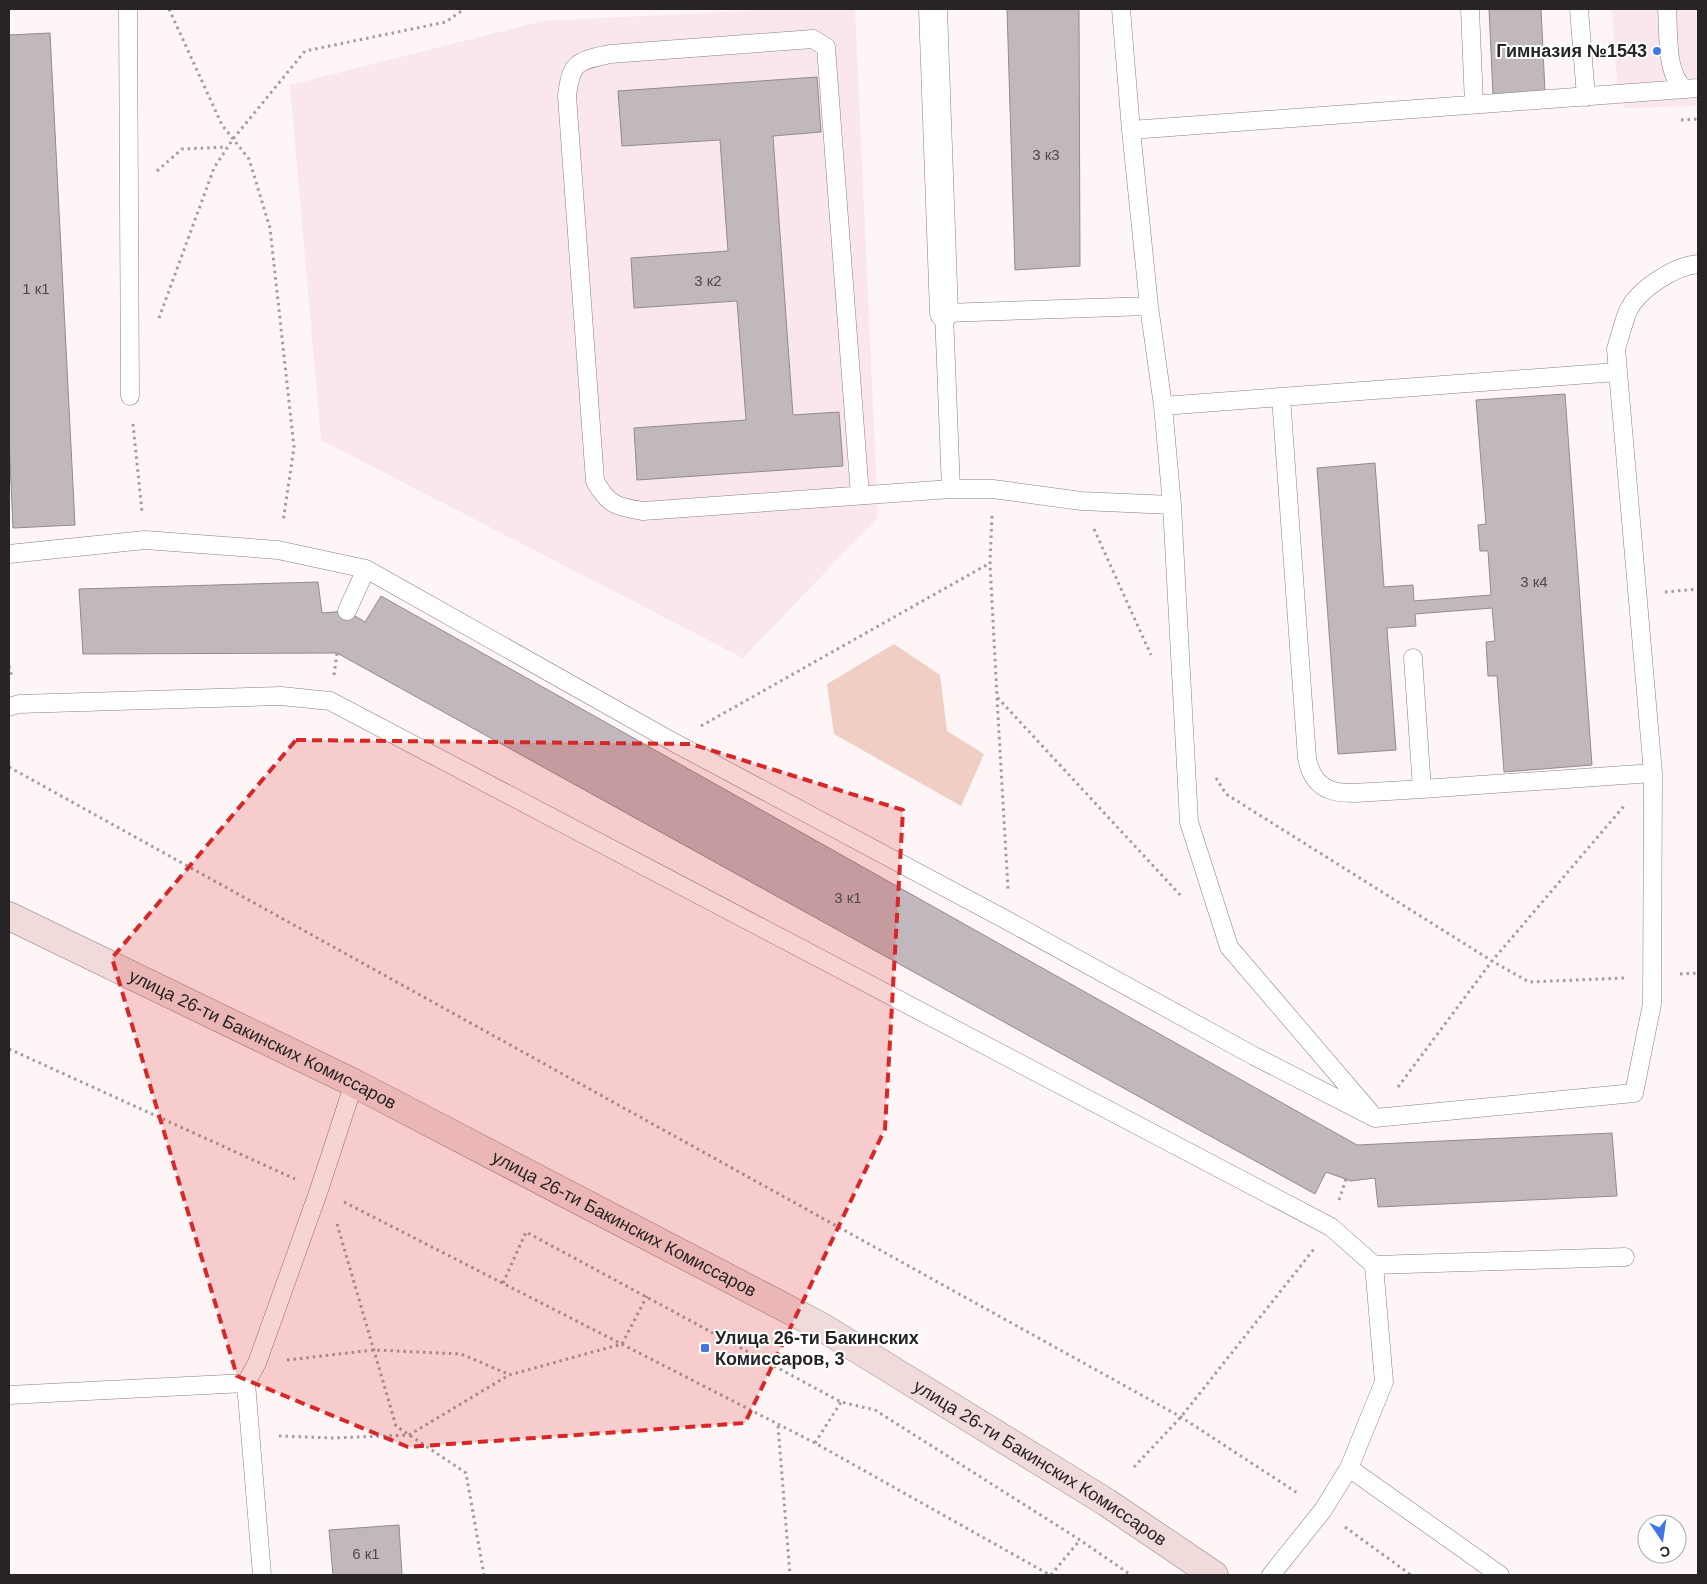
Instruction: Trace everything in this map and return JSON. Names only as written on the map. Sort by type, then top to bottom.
[{"type":"main road","name":"улица 26-ти Бакинских Комиссаров","points":[[9,916],[354,1083],[822,1327],[1106,1502],[1214,1575]]},
{"type":"street","points":[[933,9],[944,312]]},
{"type":"lane","points":[[128,9],[130,396]]},
{"type":"lane","points":[[1121,9],[1149,306],[1163,406],[1172,505],[1189,822],[1229,947],[1375,1118]]},
{"type":"lane","points":[[1470,9],[1474,104]]},
{"type":"lane","points":[[1579,9],[1586,96]]},
{"type":"lane","points":[[1667,9],[1672,71],[1679,85],[1692,89]]},
{"type":"lane","points":[[860,496],[829,65],[826,48],[813,39],[610,54],[581,60],[570,75],[567,96],[595,482],[603,496],[618,507],[643,511],[860,496],[951,489],[993,489],[1081,501],[1172,505]]},
{"type":"lane","points":[[1131,130],[1692,89]]},
{"type":"lane","points":[[9,554],[145,540],[278,550],[366,569],[673,742],[1010,922],[1254,1056],[1375,1118],[1634,1093],[1652,1004],[1653,772],[1616,349],[1629,309],[1655,280],[1698,264]]},
{"type":"lane","points":[[951,489],[944,312],[1149,306]]},
{"type":"lane","points":[[1163,406],[1617,372]]},
{"type":"lane","points":[[1281,397],[1309,769],[1314,778],[1325,788],[1342,794],[1653,772]]},
{"type":"lane","points":[[347,611],[366,569]]},
{"type":"lane","points":[[1412,658],[1422,789]]},
{"type":"lane","points":[[9,707],[20,704],[280,696],[330,701],[1330,1227],[1374,1265],[1625,1257]]},
{"type":"lane","points":[[262,1575],[246,1383],[257,1363],[324,1192],[354,1083]]},
{"type":"lane","points":[[1271,1575],[1323,1510],[1350,1468],[1384,1382],[1374,1265]]},
{"type":"lane","points":[[9,1395],[246,1383]]},
{"type":"lane","points":[[1350,1468],[1500,1575]]},
{"type":"path","points":[[169,9],[222,125],[249,159],[270,228],[294,447],[278,550]]},
{"type":"path","points":[[157,323],[214,168],[233,139],[305,51],[446,22],[464,9]]},
{"type":"path","points":[[129,195],[182,149],[228,148]]},
{"type":"path","points":[[130,396],[145,540]]},
{"type":"path","points":[[993,489],[990,563],[1010,922]]},
{"type":"path","points":[[673,742],[990,563]]},
{"type":"path","points":[[997,698],[1183,897]]},
{"type":"path","points":[[9,767],[1181,1417],[1323,1510],[1411,1575]]},
{"type":"path","points":[[1375,1118],[1492,961],[1653,772]]},
{"type":"path","points":[[9,1049],[324,1192],[778,1426],[815,1443],[1050,1575],[1080,1540]]},
{"type":"path","points":[[1134,1467],[1181,1417],[1330,1227],[1346,1179]]},
{"type":"path","points":[[324,1192],[396,1426],[466,1473],[484,1575]]},
{"type":"path","points":[[502,1284],[526,1232],[841,1402],[875,1410],[1080,1540],[1131,1575]]},
{"type":"path","points":[[250,1435],[332,1438],[409,1435],[509,1375],[622,1344],[647,1296]]},
{"type":"path","points":[[257,1363],[374,1350],[461,1354],[509,1375]]},
{"type":"path","points":[[815,1443],[841,1402]]},
{"type":"path","points":[[778,1426],[790,1575]]},
{"type":"highlighted area","points":[[296,740],[691,744],[903,810],[885,1129],[745,1423],[408,1447],[237,1376],[112,958]]},
{"type":"shaded area","points":[[784,9],[855,9],[878,517],[743,658],[321,440],[290,85],[543,21]]},
{"type":"shaded area","name":"Гимназия №1543","points":[[1612,9],[1698,9],[1698,106],[1625,108],[1618,94]]},
{"type":"shaded area","points":[[894,644],[940,675],[947,731],[984,754],[961,806],[834,734],[827,684]]},
{"type":"building","points":[[1007,9],[1079,9],[1080,266],[1015,270]]},
{"type":"building","points":[[1489,9],[1541,9],[1545,92],[1493,95]]},
{"type":"building","points":[[50,33],[75,525],[13,528],[9,438],[9,35]]},
{"type":"building","points":[[817,77],[821,132],[773,136],[793,415],[839,412],[843,466],[637,480],[634,428],[746,420],[737,301],[634,308],[631,258],[728,251],[720,140],[622,146],[618,91]]},
{"type":"building","points":[[1565,394],[1592,765],[1504,772],[1497,676],[1488,676],[1486,642],[1495,641],[1492,608],[1415,614],[1416,626],[1387,628],[1396,750],[1338,754],[1317,468],[1375,463],[1384,587],[1413,585],[1414,601],[1491,595],[1488,551],[1480,551],[1478,525],[1486,524],[1476,400]]},
{"type":"building","points":[[318,582],[322,613],[347,611],[365,622],[381,596],[1357,1145],[1612,1133],[1617,1196],[1378,1207],[1375,1178],[1351,1181],[1326,1172],[1315,1194],[337,653],[83,654],[79,589]]},
{"type":"building","points":[[399,1525],[402,1575],[333,1575],[329,1530]]},
{"type":"place","name":"Гимназия №1543","points":[[1657,51]]},
{"type":"place","name":"Улица 26-ти Бакинских Комиссаров, 3","points":[[705,1348]]}]
